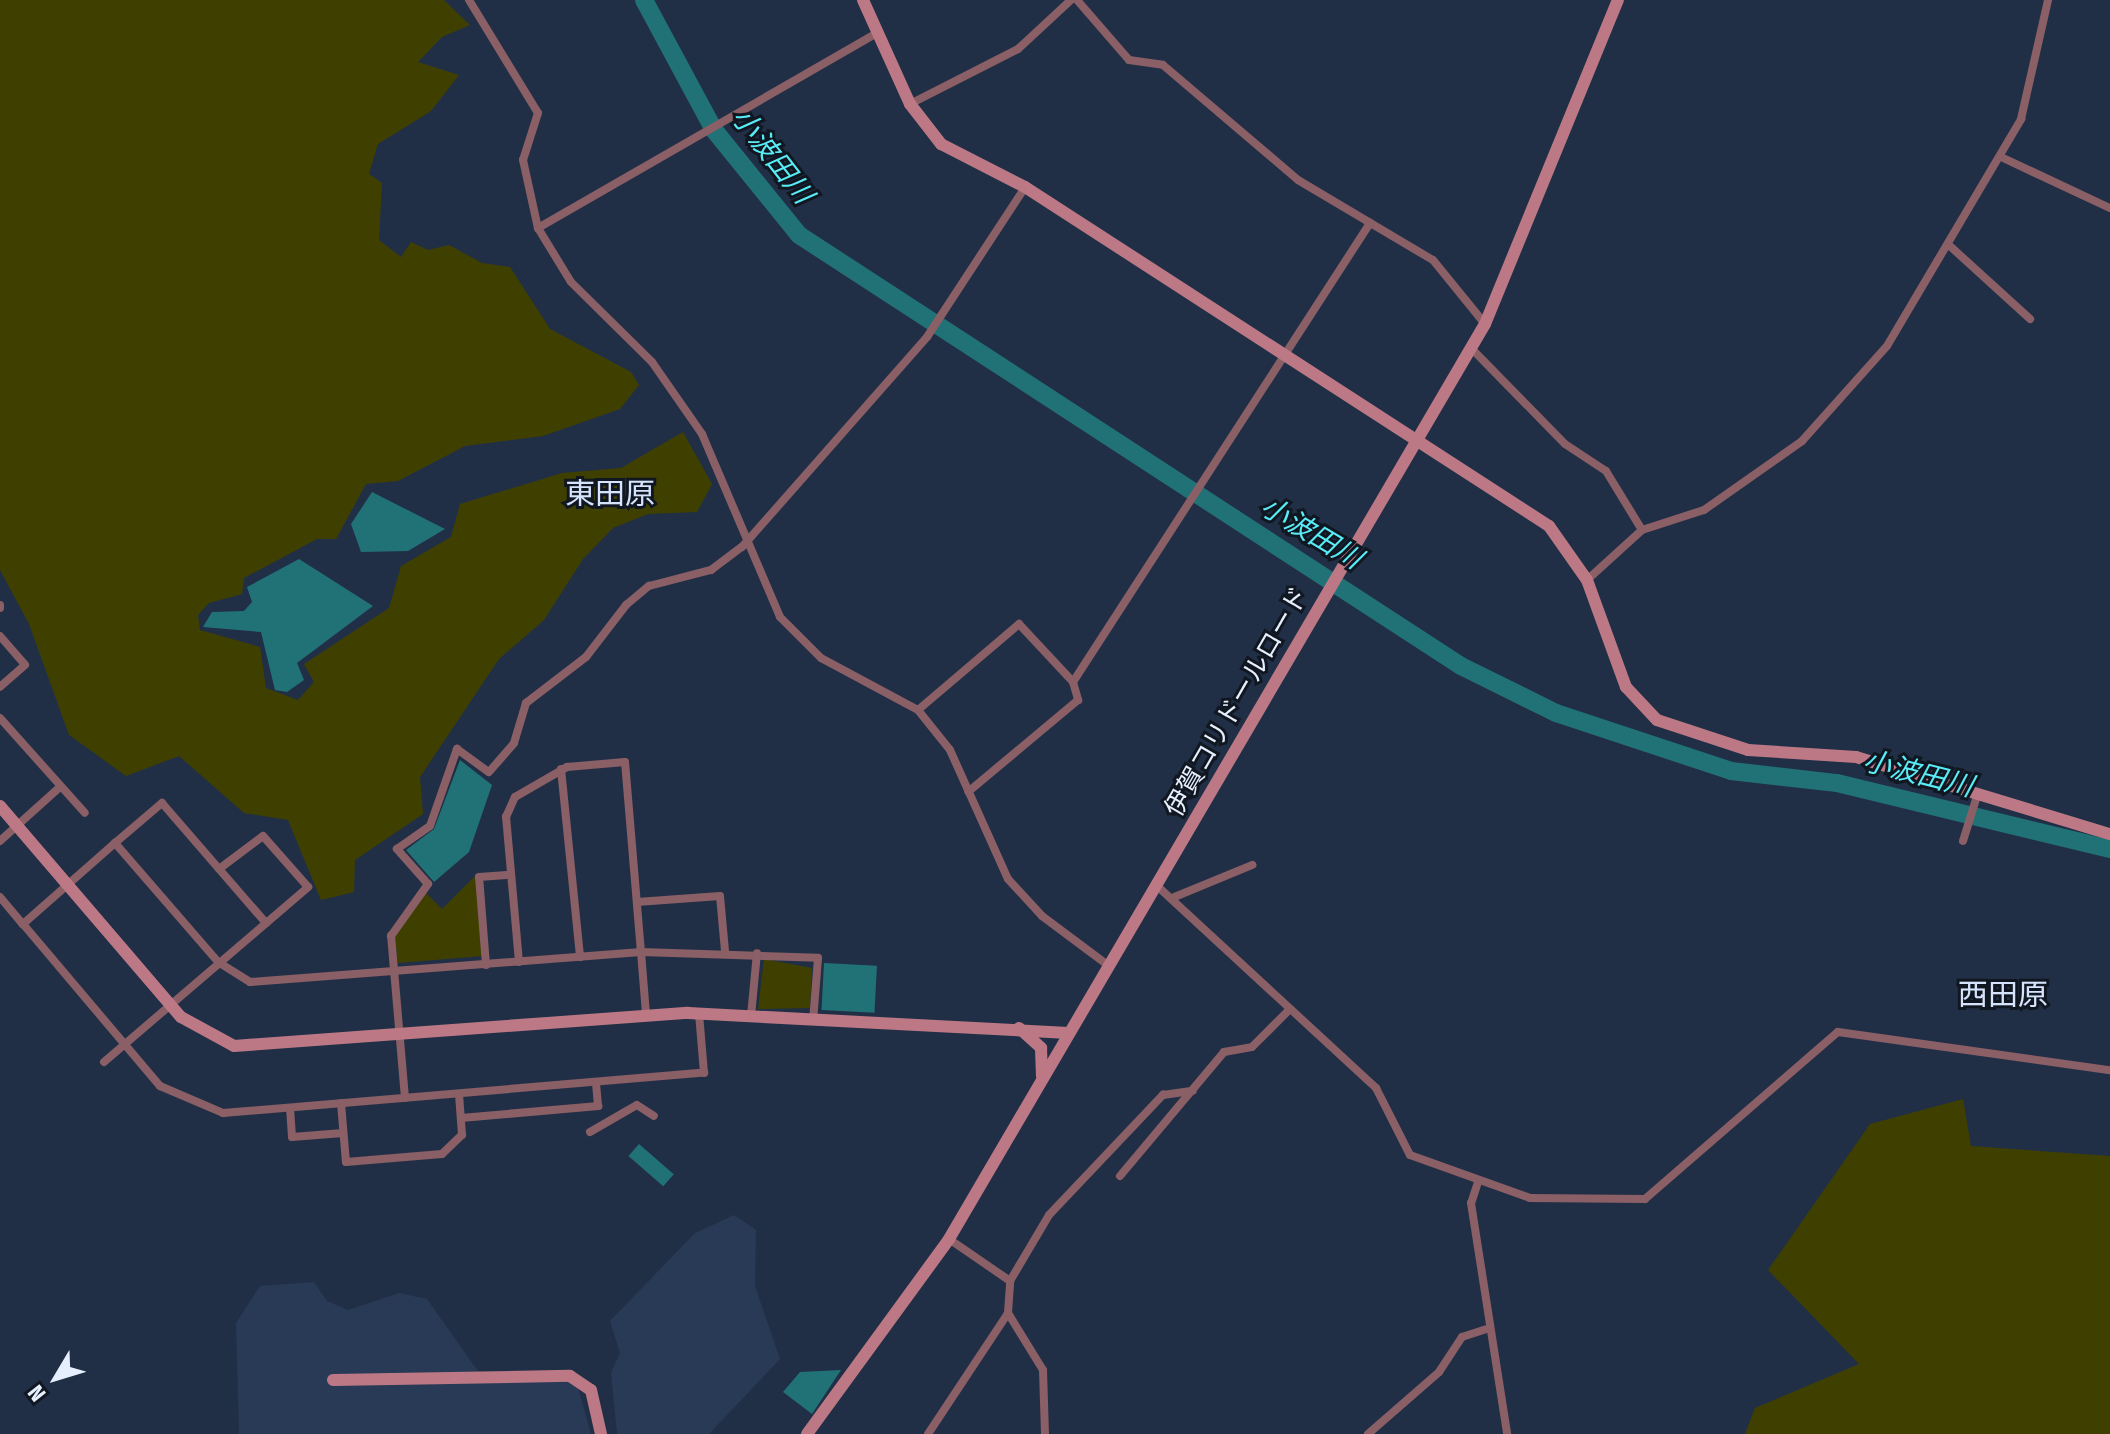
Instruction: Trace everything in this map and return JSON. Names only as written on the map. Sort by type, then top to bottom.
[{"type":"street","points":[[469,0],[538,113],[523,160],[538,228],[571,282],[681,403],[722,472],[769,596],[795,637],[839,670],[918,710],[945,741],[1021,897],[1109,966]]},
{"type":"street","points":[[863,0],[910,104],[941,144],[1025,187],[1533,512],[1587,580],[1626,687],[1657,720],[1779,756],[1856,757],[1976,800],[2110,834]]},
{"type":"street","points":[[910,104],[1018,49],[1074,0],[1129,60],[1163,65],[1288,172],[1433,260],[1485,324]]},
{"type":"street","name":"伊賀コリドールロード","points":[[807,1434],[949,1239],[1416,437],[1485,324],[1618,0]]},
{"type":"street","points":[[1587,580],[1642,530],[1704,510],[1802,441],[1887,346],[1951,247],[2026,106],[2048,0]]},
{"type":"street","points":[[538,228],[876,34]]},
{"type":"street","points":[[2001,157],[2110,208]]},
{"type":"street","points":[[405,1098],[391,936],[428,884],[397,849],[430,826],[457,749],[489,772],[514,743],[526,703],[586,657],[626,605],[654,583],[711,570],[749,539],[927,337],[1025,187]]},
{"type":"street","points":[[1073,682],[1370,223]]},
{"type":"street","points":[[1951,247],[2030,319]]},
{"type":"street","points":[[1471,348],[1565,444],[1606,471],[1642,530]]},
{"type":"street","points":[[918,710],[1019,624],[1073,682],[1078,700],[968,792]]},
{"type":"street","points":[[0,636],[25,665],[0,687]]},
{"type":"street","points":[[0,718],[85,813]]},
{"type":"street","points":[[519,962],[506,817],[515,797],[561,769],[625,762],[646,1014]]},
{"type":"street","points":[[561,769],[580,957]]},
{"type":"street","points":[[0,841],[60,787]]},
{"type":"street","points":[[1963,841],[1976,800]]},
{"type":"street","points":[[23,924],[162,803],[266,923]]},
{"type":"street","points":[[0,806],[194,1028],[242,1047],[646,1014],[699,1013],[958,1032],[1013,1027],[1068,1033]]},
{"type":"street","points":[[104,1062],[308,887],[267,838],[256,837],[219,869]]},
{"type":"street","points":[[115,843],[219,963],[256,983],[641,952],[757,953],[818,958],[813,1021]]},
{"type":"street","points":[[1172,898],[1252,865]]},
{"type":"street","points":[[486,965],[479,877],[511,875]]},
{"type":"street","points":[[1155,884],[1287,1012],[1382,1094],[1404,1150],[1478,1182],[1530,1198],[1645,1199],[1838,1032],[2110,1070]]},
{"type":"street","points":[[637,902],[720,896],[725,951]]},
{"type":"street","points":[[0,897],[160,1086],[191,1105],[223,1113],[704,1073],[699,1013]]},
{"type":"street","points":[[751,1016],[757,953]]},
{"type":"street","points":[[1120,1176],[1224,1052],[1252,1047],[1287,1012]]},
{"type":"street","points":[[1013,1027],[1041,1048],[1041,1079]]},
{"type":"street","points":[[596,1082],[598,1125]]},
{"type":"street","points":[[928,1434],[1008,1313],[1010,1281],[1049,1215],[1157,1101],[1173,1090],[1193,1091]]},
{"type":"street","points":[[341,1103],[346,1162],[442,1154],[462,1135],[459,1094]]},
{"type":"street","points":[[590,1132],[637,1105],[654,1116]]},
{"type":"street","points":[[461,1118],[598,1106]]},
{"type":"street","points":[[290,1108],[292,1137],[343,1133]]},
{"type":"street","points":[[1478,1182],[1471,1203],[1486,1329],[1507,1434]]},
{"type":"street","points":[[949,1239],[1010,1281]]},
{"type":"street","points":[[1008,1313],[1043,1370],[1045,1434]]},
{"type":"street","points":[[1368,1434],[1439,1372],[1462,1337],[1486,1329]]},
{"type":"street","points":[[333,1380],[570,1376],[591,1390],[601,1434]]},
{"type":"shaded area","points":[[0,0],[444,0],[470,25],[442,37],[418,62],[459,75],[431,111],[378,144],[369,174],[382,183],[379,240],[401,257],[411,242],[428,250],[449,245],[482,263],[510,267],[550,329],[631,372],[639,385],[620,409],[543,436],[465,446],[398,481],[366,484],[336,539],[317,539],[244,578],[242,594],[209,603],[198,615],[200,630],[260,647],[266,688],[298,700],[314,682],[304,664],[389,608],[401,566],[451,537],[460,504],[562,473],[621,468],[683,432],[712,484],[697,512],[648,514],[613,528],[583,559],[544,620],[499,659],[420,777],[423,814],[355,860],[354,892],[321,900],[288,820],[244,813],[179,756],[126,776],[69,735],[29,624],[0,570]]},
{"type":"shaded area","points":[[372,492],[445,529],[408,551],[361,552],[351,524]]},
{"type":"shaded area","points":[[299,559],[373,606],[297,663],[304,680],[287,692],[275,690],[261,632],[203,627],[212,612],[244,611],[252,602],[247,587]]},
{"type":"shaded area","points":[[460,760],[492,785],[469,852],[434,882],[406,850],[434,829]]},
{"type":"shaded area","points":[[476,875],[483,956],[398,963],[395,937],[426,893],[442,909]]},
{"type":"shaded area","points":[[764,959],[812,968],[810,1008],[758,1009]]},
{"type":"shaded area","points":[[824,963],[877,966],[874,1013],[822,1010]]},
{"type":"shaded area","points":[[1963,1099],[1971,1146],[2110,1156],[2110,1434],[1745,1434],[1755,1408],[1859,1364],[1768,1270],[1870,1124]]},
{"type":"shaded area","points":[[639,1144],[674,1174],[663,1186],[629,1156]]},
{"type":"shaded area","points":[[734,1215],[756,1230],[755,1286],[780,1359],[709,1434],[617,1434],[611,1373],[620,1353],[610,1321],[695,1233]]},
{"type":"shaded area","points":[[314,1282],[327,1301],[348,1310],[399,1293],[427,1299],[482,1377],[563,1377],[577,1384],[591,1434],[239,1434],[236,1323],[260,1286]]},
{"type":"shaded area","points":[[841,1370],[812,1414],[783,1392],[800,1372]]},
{"type":"waterway","name":"小波田川","points":[[644,0],[714,130],[799,235],[1461,666],[1556,713],[1731,771],[1837,783],[2110,849]]},
{"type":"district","name":"東田原","points":[[610,494]]},
{"type":"district","name":"西田原","points":[[2003,995]]}]
